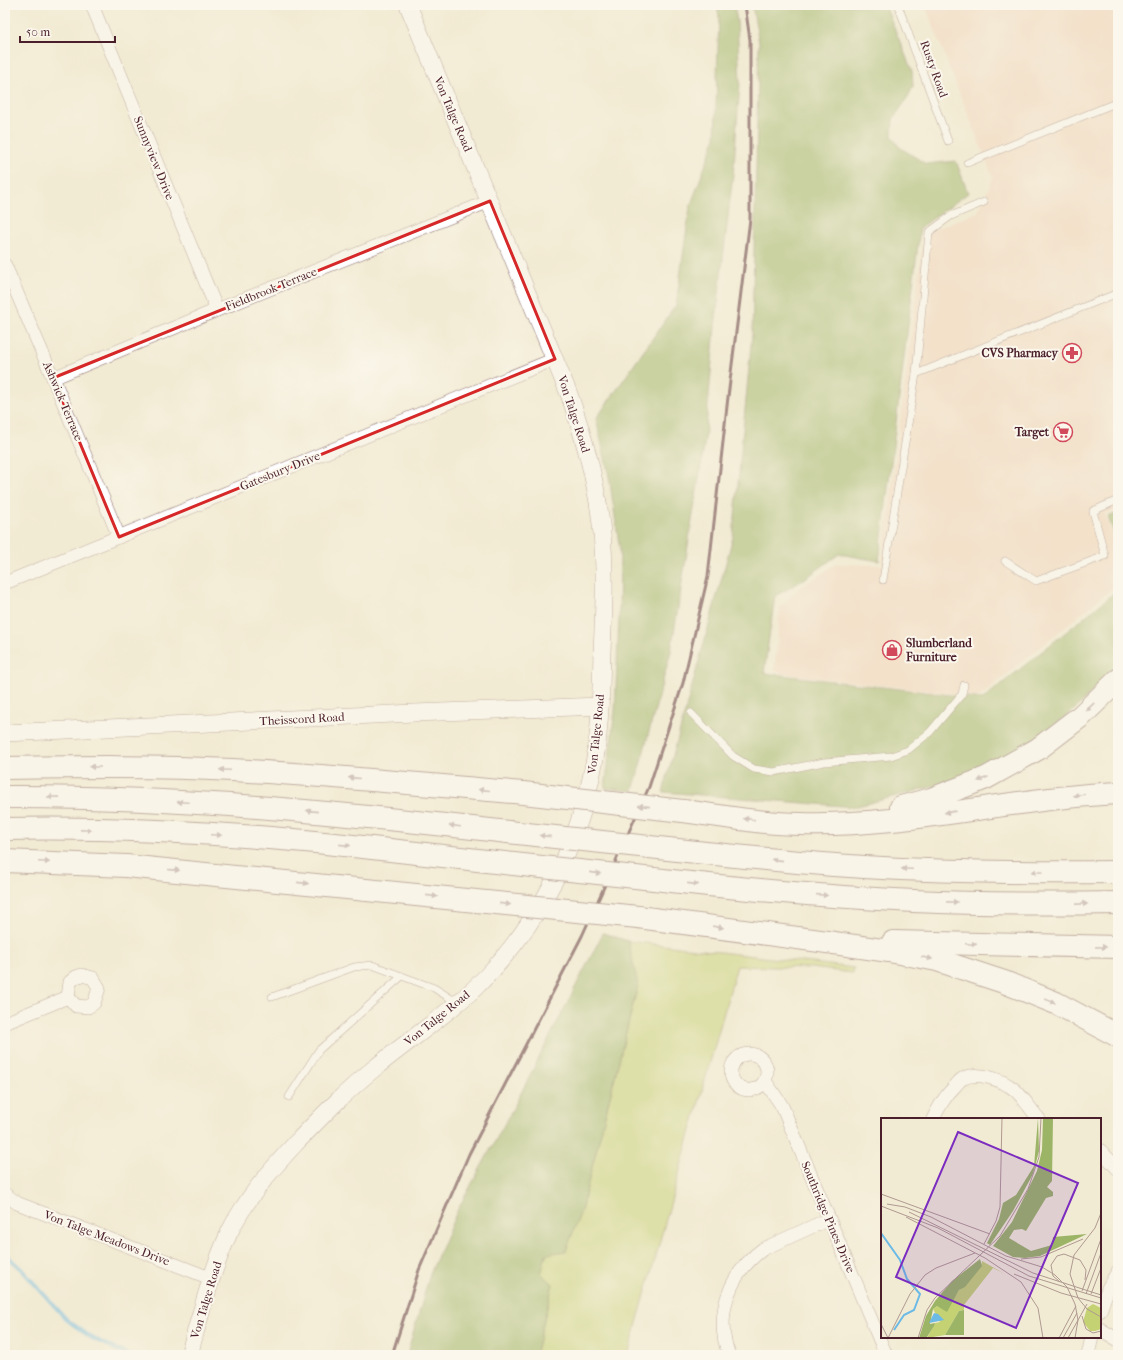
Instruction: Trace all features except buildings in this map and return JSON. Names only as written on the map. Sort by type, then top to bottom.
[{"type":"highway","points":[[801,824],[897,808],[931,800],[986,778],[1038,749],[1081,716],[1118,680]]},
{"type":"highway","points":[[5,768],[137,767],[232,770],[324,776],[523,793],[801,824],[900,820],[1062,797],[1118,793]]},
{"type":"highway","points":[[5,797],[98,798],[239,805],[794,862],[933,870],[1118,872]]},
{"type":"highway","points":[[5,829],[94,830],[234,836],[305,841],[654,880],[776,892],[915,901],[1053,904],[1118,903]]},
{"type":"highway","points":[[5,861],[126,866],[638,917],[889,951],[938,960],[1004,982],[1056,1003],[1118,1036]]},
{"type":"highway","points":[[820,941],[1118,947]]},
{"type":"street","name":"Sunnyview Drive","points":[[92,5],[217,310]]},
{"type":"street","name":"Von Talge Road","points":[[190,1355],[210,1278],[231,1230],[264,1178],[326,1112],[352,1087],[375,1067],[458,1003],[476,986],[514,945],[531,920],[555,882],[564,862],[580,819],[596,751],[600,706],[604,580],[602,527],[594,476],[569,394],[408,5]]},
{"type":"street","name":"Fieldbrook Terrace","points":[[53,378],[217,310],[490,201]]},
{"type":"street","name":"Ashwick Terrace","points":[[5,265],[119,537]]},
{"type":"street","name":"Gatesbury Drive","points":[[5,583],[555,359]]},
{"type":"street","name":"Theisscord Road","points":[[5,733],[600,706]]},
{"type":"street","points":[[5,1023],[68,997]]},
{"type":"street","points":[[934,1118],[941,1103],[962,1078],[985,1076],[1000,1081],[1014,1090],[1038,1118]]},
{"type":"street","name":"Southridge Pines Drive","points":[[765,1081],[782,1106],[886,1355]]},
{"type":"street","points":[[1101,1151],[1118,1169]]},
{"type":"street","name":"Von Talge Meadows Drive","points":[[5,1194],[17,1203],[210,1278]]},
{"type":"street","points":[[729,1355],[722,1327],[723,1315],[732,1284],[744,1265],[763,1249],[829,1219]]},
{"type":"street","points":[[1101,1308],[1108,1288],[1118,1272]]},
{"type":"street","points":[[1101,1330],[1118,1340]]},
{"type":"street","points":[[1088,1355],[1092,1338]]},
{"type":"lane","name":"Rusty Road","points":[[898,5],[948,141]]},
{"type":"lane","points":[[967,164],[1118,102]]},
{"type":"lane","points":[[883,580],[916,374],[929,232],[951,216],[984,202]]},
{"type":"lane","points":[[916,374],[1118,292]]},
{"type":"lane","points":[[1005,562],[1036,581],[1105,556],[1093,511],[1118,500]]},
{"type":"lane","points":[[691,713],[733,756],[754,769],[774,772],[824,762],[891,756],[908,750],[930,732],[962,694],[964,685]]},
{"type":"lane","points":[[272,997],[354,967],[372,965],[434,988],[458,1003]]},
{"type":"lane","points":[[289,1097],[319,1050],[402,976]]},
{"type":"highlighted area","points":[[490,201],[555,359],[119,537],[53,378]]},
{"type":"shaded area","points":[[925,5],[1118,5],[1118,509],[1105,514],[1118,551],[1118,584],[979,697],[779,673],[775,669],[780,607],[798,589],[836,564],[882,565],[924,234],[978,212],[993,178]]},
{"type":"green space","points":[[717,5],[734,5],[737,21],[740,82],[734,165],[715,327],[705,440],[671,651],[633,791],[605,788],[615,710],[620,551],[609,476],[596,419],[676,305],[690,207],[715,139],[719,16]]},
{"type":"green space","points":[[752,5],[885,5],[912,71],[913,86],[907,99],[893,119],[892,136],[899,147],[926,164],[956,161],[968,193],[920,228],[879,561],[839,554],[803,580],[775,596],[764,673],[983,699],[1118,590],[1118,665],[1072,712],[1021,750],[962,779],[854,807],[663,792],[733,537],[752,335],[759,43]]},
{"type":"green space","points":[[1118,513],[1118,544],[1108,517]]},
{"type":"green space","points":[[603,933],[628,941],[638,985],[581,1211],[566,1251],[546,1254],[541,1274],[553,1284],[535,1355],[407,1355],[430,1274],[458,1209],[517,1101]]},
{"type":"green space","points":[[628,941],[854,968],[853,973],[811,968],[737,966],[628,1355],[535,1355],[553,1284],[541,1274],[546,1254],[566,1250],[581,1211],[638,985]]},
{"type":"waterway","points":[[5,1254],[22,1270],[67,1320],[92,1338],[128,1355]]},
{"type":"railway","points":[[392,1355],[419,1270],[469,1154],[582,936],[649,787],[683,683],[708,576],[750,219],[750,40],[745,5]]},
{"type":"place","name":"CVS Pharmacy","points":[[1072,353]]},
{"type":"place","name":"Target","points":[[1063,432]]},
{"type":"place","name":"Slumberland Furniture","points":[[892,650]]}]
